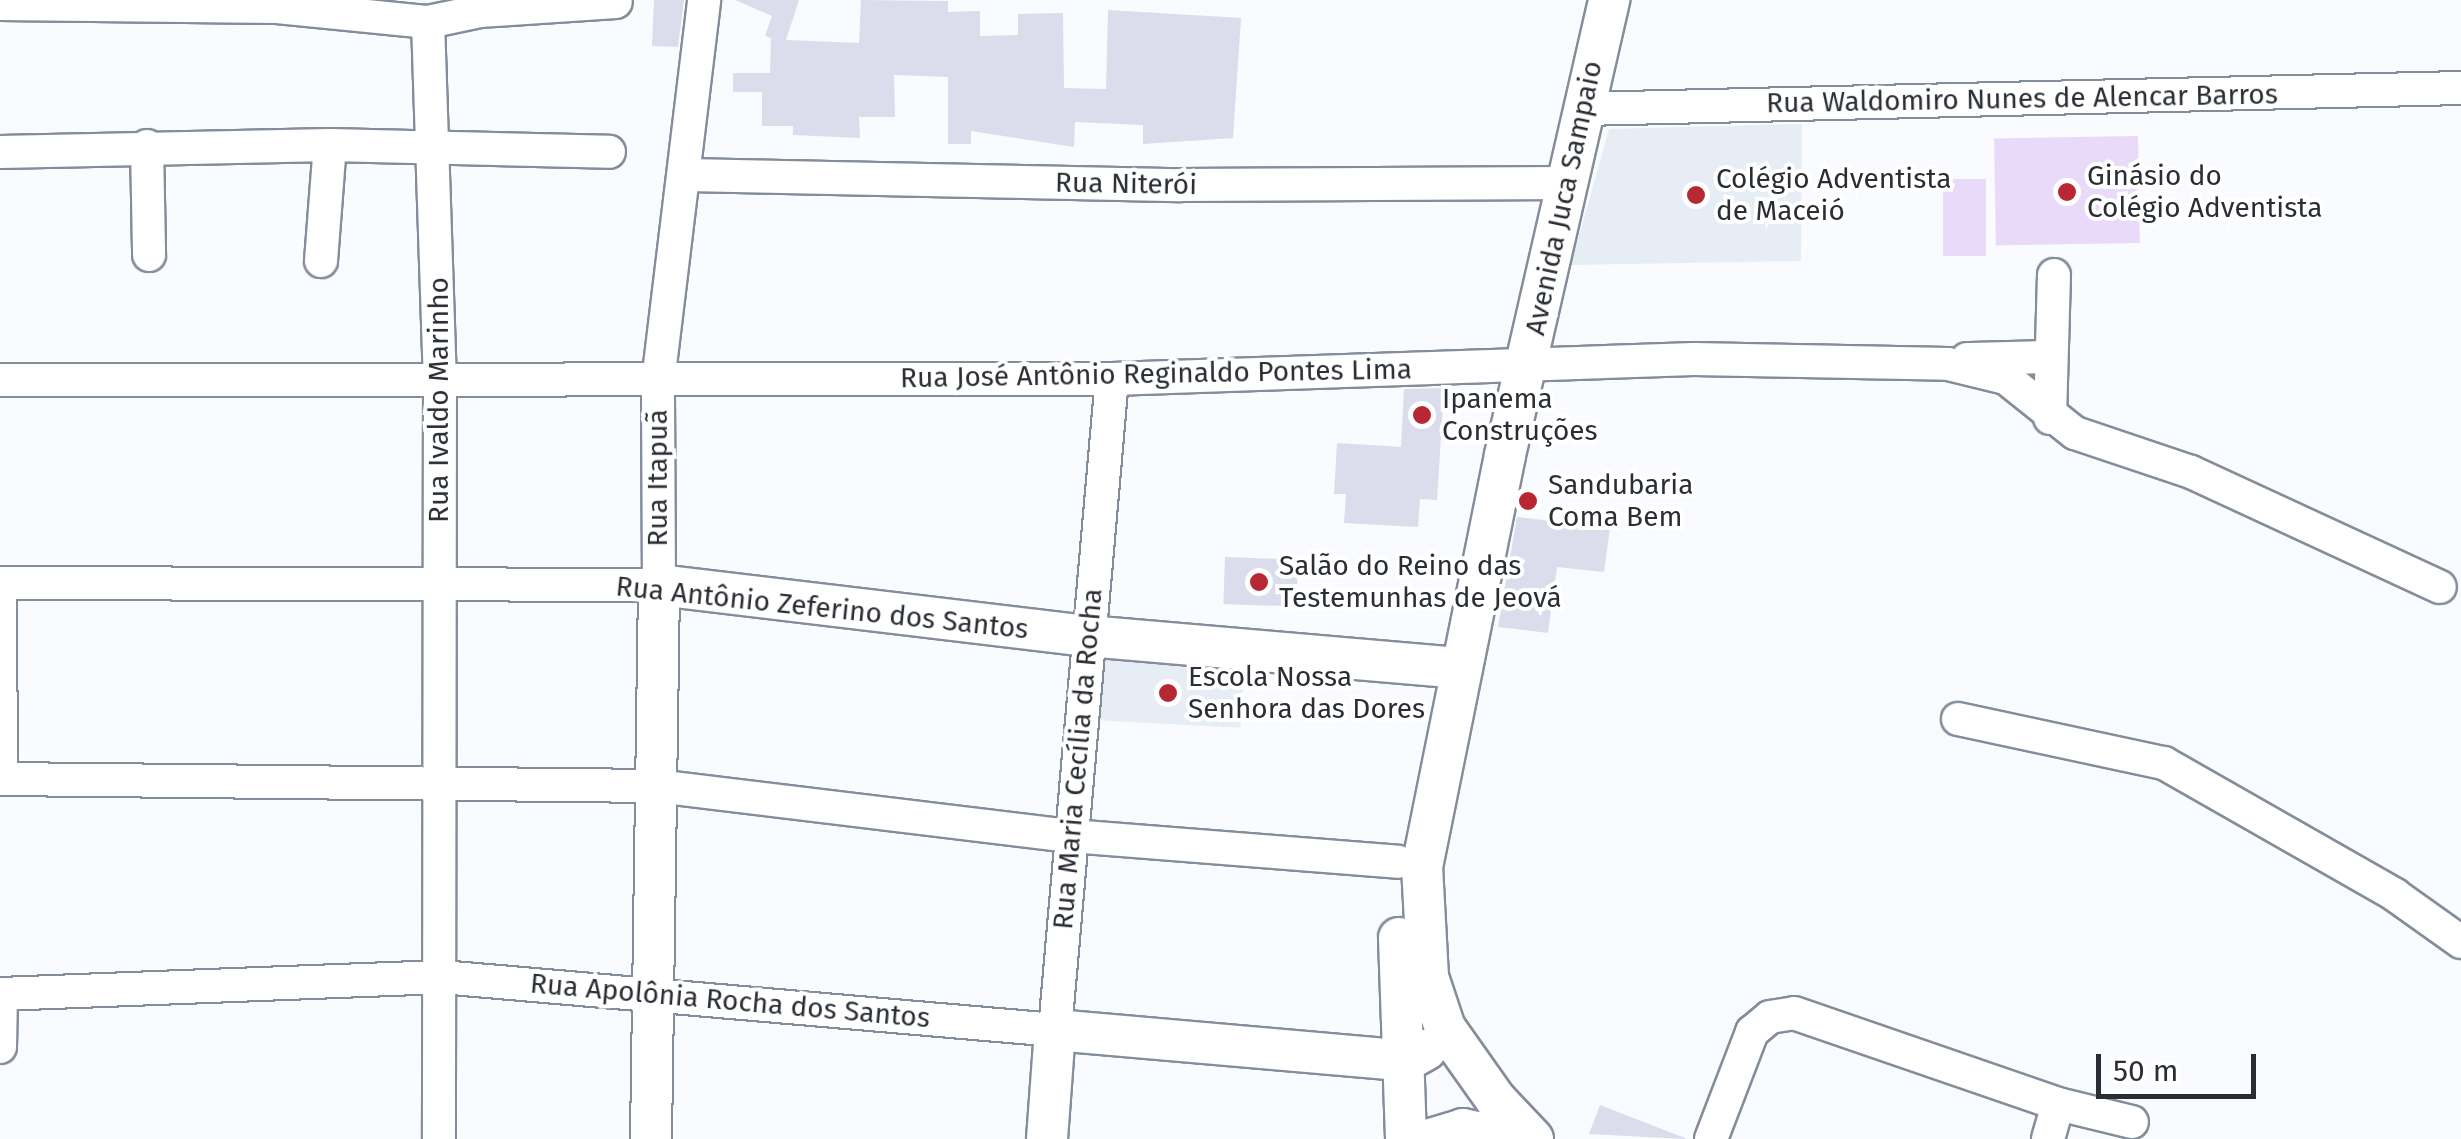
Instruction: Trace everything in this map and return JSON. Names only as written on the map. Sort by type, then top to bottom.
[{"type":"main road","name":"Avenida Juca Sampaio","points":[[1406,1139],[1398,862],[1528,364],[1609,0]]},
{"type":"main road","name":"Rua Antônio Zeferino dos Santos","points":[[659,585],[1087,636],[1451,666]]},
{"type":"main road","name":"Rua Itapuã","points":[[651,1139],[659,585]]},
{"type":"main road","name":"Avenida Juca Sampaio","points":[[1451,666],[1422,867],[1423,944],[1445,1028],[1496,1100],[1533,1139]]},
{"type":"main road","points":[[1406,1061],[1445,1028]]},
{"type":"main road","name":"Rua Apolônia Rocha dos Santos","points":[[1055,1030],[1406,1061]]},
{"type":"main road","name":"Rua Maria Cecília da Rocha","points":[[1046,1139],[1055,1030]]},
{"type":"main road","points":[[1431,1139],[1463,1129],[1510,1139]]},
{"type":"street","name":"Rua Itapuã","points":[[659,585],[658,382],[687,175],[704,0]]},
{"type":"street","points":[[0,4],[180,2],[428,22],[560,3],[616,2]]},
{"type":"street","name":"Rua Ivaldo Marinho","points":[[428,22],[437,147],[440,377],[439,1139]]},
{"type":"street","name":"Rua Waldomiro Nunes de Alencar Barros","points":[[1583,109],[2461,88]]},
{"type":"street","points":[[321,262],[330,145]]},
{"type":"street","points":[[0,152],[330,145],[609,152]]},
{"type":"street","points":[[146,146],[149,254]]},
{"type":"street","name":"Rua Niterói","points":[[687,175],[1180,186],[1566,183]]},
{"type":"street","points":[[2050,418],[2054,275]]},
{"type":"street","points":[[1948,364],[2004,354],[2051,357]]},
{"type":"street","name":"Rua José Antônio Reginaldo Pontes Lima","points":[[0,380],[1112,379],[1694,359],[1948,364],[2006,378],[2050,418],[2192,472],[2440,587]]},
{"type":"street","name":"Rua Maria Cecília da Rocha","points":[[1055,1030],[1112,379]]},
{"type":"street","name":"Rua Antônio Zeferino dos Santos","points":[[0,584],[659,585]]},
{"type":"street","points":[[0,594],[1,780],[440,779],[657,786],[1071,836],[1398,862]]},
{"type":"street","points":[[1958,719],[2164,763],[2394,895],[2460,943]]},
{"type":"street","name":"Rua Apolônia Rocha dos Santos","points":[[0,994],[441,977],[652,991],[1055,1030]]},
{"type":"street","points":[[0,994],[0,1047]]},
{"type":"street","points":[[1711,1139],[1738,1057],[1761,1023],[1794,1012],[2058,1104],[2132,1122]]},
{"type":"street","points":[[2048,1139],[2058,1104]]},
{"type":"shaded area","name":"Colégio Adventista de Maceió","points":[[1802,124],[1801,261],[1571,265],[1609,129]]},
{"type":"shaded area","name":"Ginásio do Colégio Adventista","points":[[2138,136],[2140,243],[1996,245],[1994,139]]},
{"type":"shaded area","points":[[1943,179],[1986,179],[1986,256],[1943,256]]},
{"type":"shaded area","name":"Escola Nossa Senhora das Dores","points":[[1096,657],[1244,665],[1241,728],[1093,720]]},
{"type":"building","points":[[654,0],[684,0],[678,47],[652,46]]},
{"type":"building","points":[[735,0],[799,0],[786,40],[859,43],[861,0],[948,1],[948,12],[980,11],[980,36],[1018,35],[1018,14],[1063,13],[1064,88],[1106,89],[1108,10],[1241,18],[1233,138],[1143,144],[1143,125],[1075,122],[1074,147],[971,131],[971,144],[948,144],[948,77],[894,75],[895,117],[859,117],[860,138],[793,135],[793,126],[762,126],[762,92],[733,92],[733,73],[770,73],[771,38],[765,36],[772,16]]},
{"type":"building","name":"Ipanema Construções","points":[[1444,388],[1437,500],[1420,499],[1418,527],[1344,523],[1346,494],[1334,494],[1337,443],[1401,447],[1404,389]]},
{"type":"building","points":[[1517,517],[1610,528],[1604,572],[1557,567],[1548,633],[1498,627]]},
{"type":"building","name":"Salão do Reino das Testemunhas de Jeová","points":[[1225,557],[1298,560],[1296,607],[1223,604]]},
{"type":"building","points":[[1600,1105],[1685,1138],[1685,1139],[1589,1134]]},
{"type":"place","name":"Ginásio do Colégio Adventista","points":[[2067,192]]},
{"type":"place","name":"Colégio Adventista de Maceió","points":[[1696,195]]},
{"type":"place","name":"Ipanema Construções","points":[[1422,415]]},
{"type":"place","name":"Sandubaria Coma Bem","points":[[1528,501]]},
{"type":"place","name":"Salão do Reino das Testemunhas de Jeová","points":[[1259,582]]},
{"type":"place","name":"Escola Nossa Senhora das Dores","points":[[1168,693]]}]
